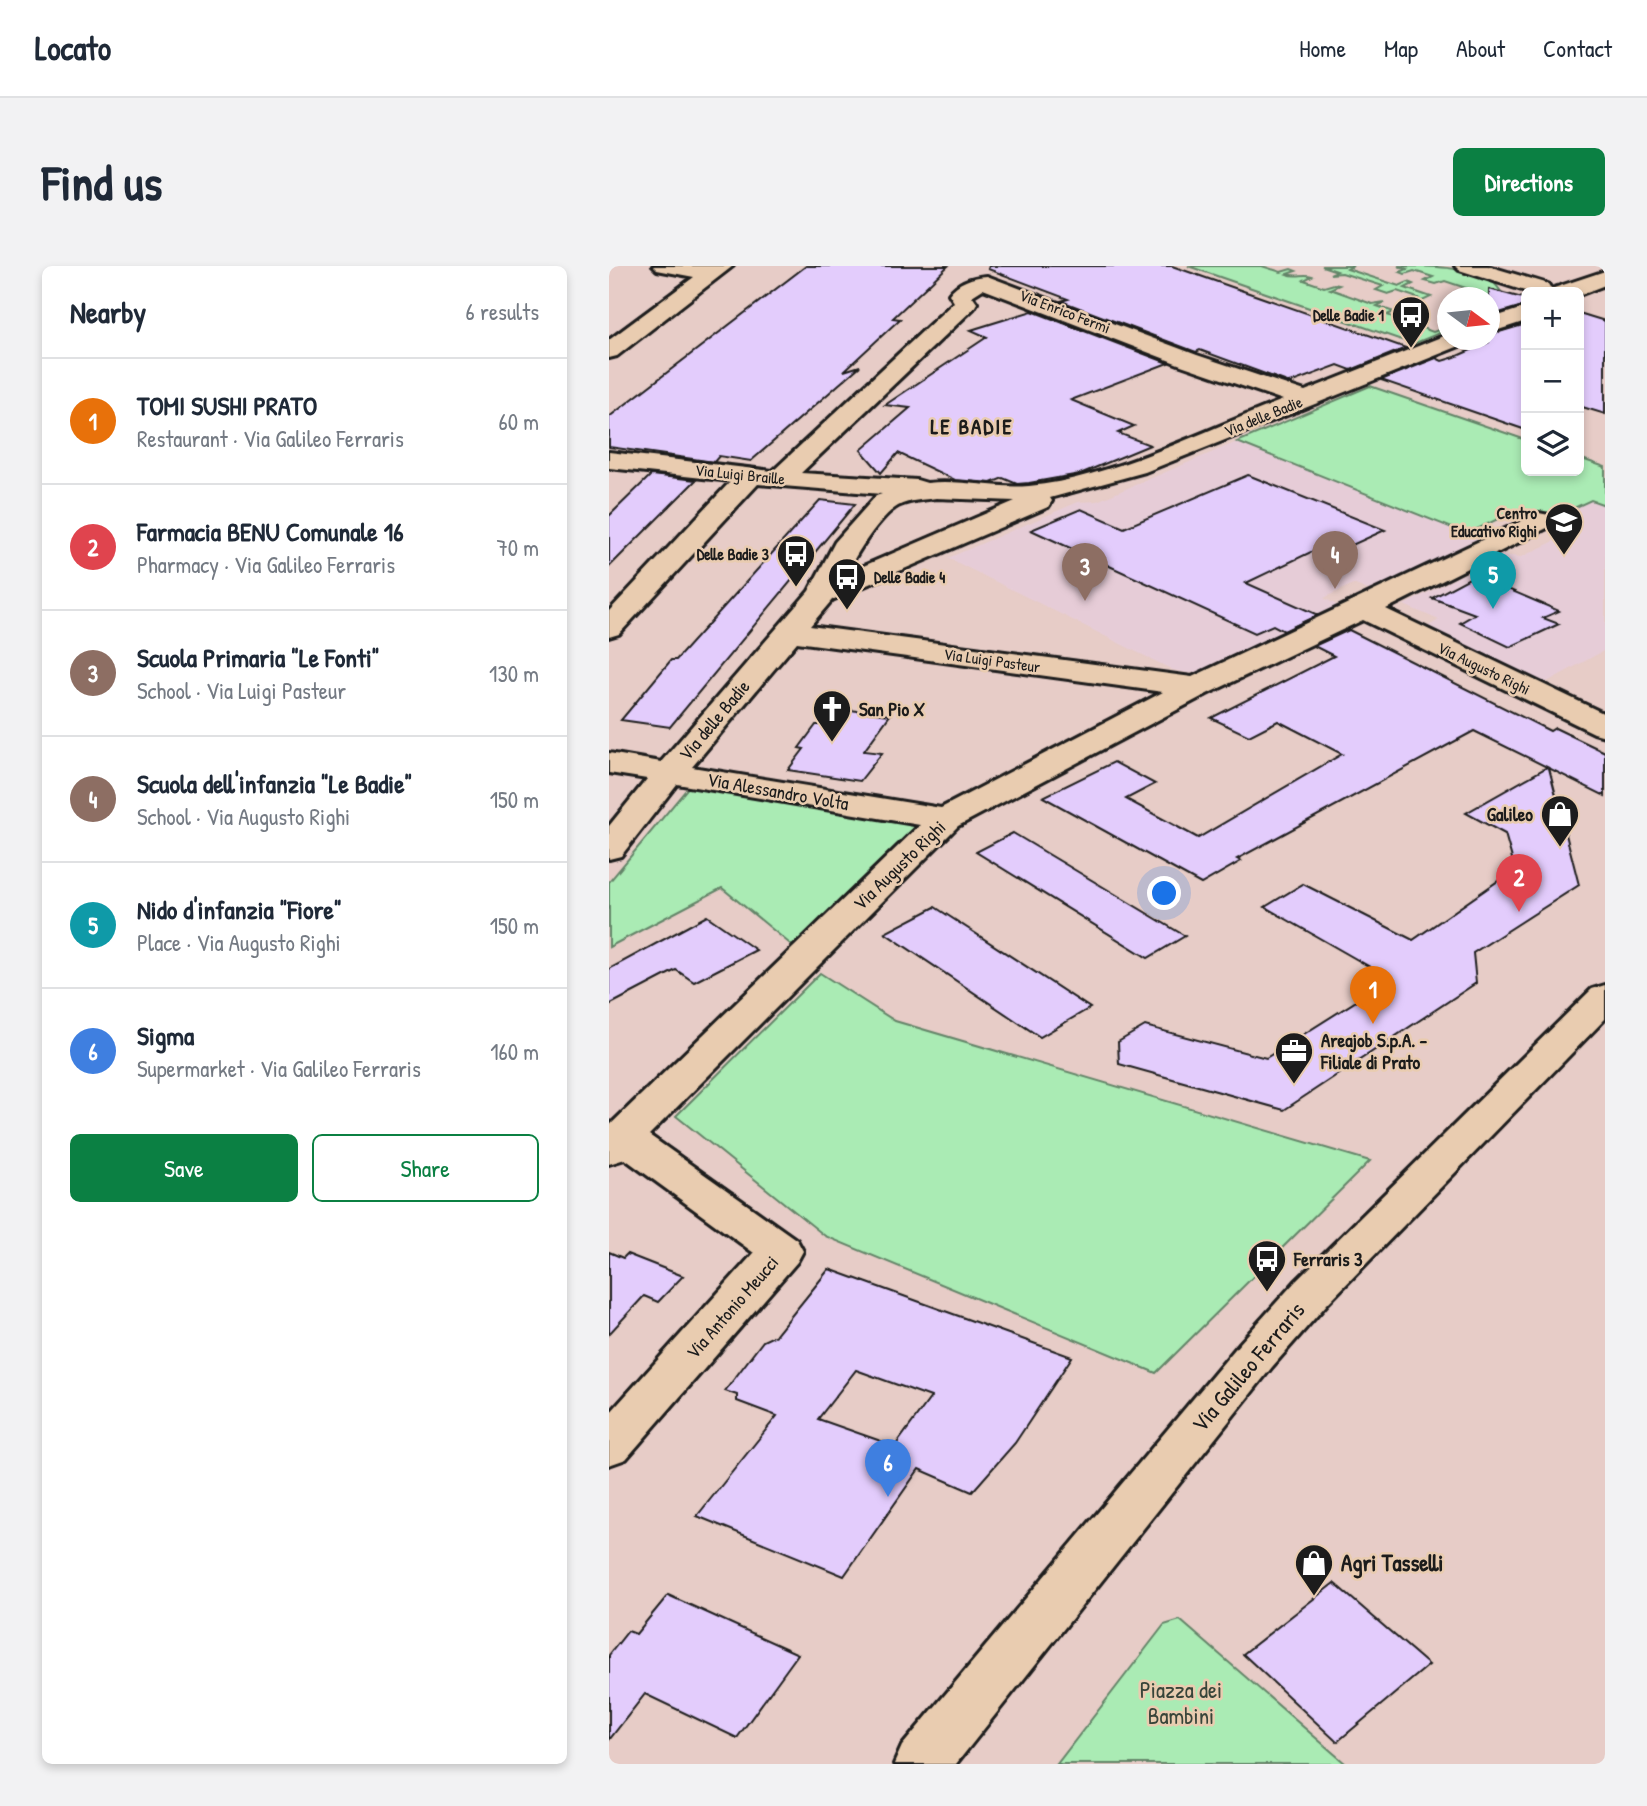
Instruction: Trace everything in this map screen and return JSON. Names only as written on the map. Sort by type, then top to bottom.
[{"type":"street","points":[[664,266],[718,269]]},
{"type":"street","points":[[1466,266],[1521,288]]},
{"type":"street","points":[[609,351],[718,269]]},
{"type":"street","points":[[1575,287],[1605,277]]},
{"type":"street","name":"Via Enrico Fermi","points":[[779,479],[966,303],[960,294],[977,283],[987,282],[1036,299],[1189,360],[1305,399]]},
{"type":"street","points":[[1500,320],[1521,309]]},
{"type":"street","name":"Via delle Badie","points":[[609,849],[670,772],[822,594],[845,548],[878,493],[904,494],[936,490],[1028,494],[1070,486],[1136,467],[1437,347]]},
{"type":"street","name":"Via Luigi Braille","points":[[609,460],[878,493]]},
{"type":"street","points":[[609,628],[751,476]]},
{"type":"street","name":"Via delle Badie","points":[[822,594],[1070,486]]},
{"type":"street","points":[[969,493],[982,499],[990,507],[990,514],[975,529]]},
{"type":"street","name":"Via Augusto Righi","points":[[616,1143],[946,819],[1196,687],[1363,609],[1539,521]]},
{"type":"street","name":"Via delle Badie","points":[[845,548],[859,559],[895,561]]},
{"type":"street","name":"Via Augusto Righi","points":[[1363,609],[1605,726]]},
{"type":"street","name":"Via Luigi Pasteur","points":[[788,632],[1196,687]]},
{"type":"street","name":"Via Alessandro Volta","points":[[609,763],[946,819]]},
{"type":"street","name":"Via Galileo Ferraris","points":[[922,1764],[1238,1377],[1311,1293],[1605,997]]},
{"type":"street","name":"Via Antonio Meucci","points":[[609,1446],[781,1251],[616,1143]]},
{"type":"shaded area","points":[[1237,442],[1486,541],[1378,594],[1353,584],[1324,598],[1338,606],[1200,672],[1188,673],[1173,670],[948,558],[1078,502],[1097,501]]},
{"type":"shaded area","points":[[1591,500],[1605,505],[1605,650],[1545,683],[1427,627],[1439,620],[1404,605],[1500,555],[1521,557],[1563,537],[1557,525],[1548,520]]},
{"type":"green space","points":[[1188,266],[1262,266],[1281,272],[1291,269],[1296,271],[1287,274],[1312,276],[1304,280],[1324,287],[1339,285],[1330,289],[1372,304],[1385,302],[1377,306],[1394,312],[1387,315],[1433,332],[1437,331],[1437,334],[1413,344]]},
{"type":"green space","points":[[1322,266],[1353,266],[1347,269],[1399,286],[1408,282],[1413,284],[1405,288],[1431,297],[1416,304],[1410,301],[1418,298],[1397,291],[1388,294],[1376,290],[1383,286],[1342,273],[1330,274],[1337,271]]},
{"type":"green space","points":[[1398,266],[1471,272],[1492,281],[1497,287],[1463,287],[1445,281],[1436,284],[1425,281],[1433,277],[1414,271],[1405,274],[1400,272],[1407,269]]},
{"type":"green space","points":[[1500,290],[1513,307],[1500,312]]},
{"type":"green space","points":[[1370,386],[1521,438],[1521,476],[1584,476],[1584,460],[1605,467],[1605,505],[1591,500],[1548,520],[1508,514],[1467,534],[1237,442]]},
{"type":"green space","points":[[690,785],[922,822],[795,948],[722,888],[609,947],[609,882]]},
{"type":"green space","points":[[820,973],[895,1021],[1370,1161],[1156,1373],[825,1236],[676,1116]]},
{"type":"green space","name":"Piazza dei Bambini","points":[[1180,1620],[1346,1764],[1057,1764],[1164,1625]]},
{"type":"building","points":[[806,266],[948,266],[893,318],[900,319],[844,371],[860,366],[751,461],[719,456],[714,462],[609,447],[609,417]]},
{"type":"building","points":[[989,266],[1172,266],[1406,348],[1351,370],[1338,365],[1290,383],[1200,350],[1196,352],[1061,301],[1068,299],[988,269]]},
{"type":"building","points":[[1500,292],[1521,298],[1521,306],[1500,313]]},
{"type":"building","points":[[1032,311],[1168,363],[1071,400],[1134,426],[1118,433],[1150,445],[1080,474],[1029,483],[1017,484],[1003,478],[991,483],[955,480],[898,453],[881,473],[861,450],[910,408],[885,405],[987,337],[971,330]]},
{"type":"building","points":[[1584,315],[1605,321],[1605,414],[1584,408]]},
{"type":"building","points":[[1521,325],[1521,428],[1381,380],[1436,358],[1442,361],[1471,350],[1500,350],[1500,332]]},
{"type":"building","points":[[651,475],[696,480],[609,567],[609,516]]},
{"type":"building","points":[[1248,475],[1385,530],[1350,546],[1336,540],[1246,583],[1318,615],[1284,631],[1273,625],[1255,633],[1031,530],[1081,509],[1124,528]]},
{"type":"building","points":[[820,500],[855,504],[670,727],[621,720],[671,660],[676,660]]},
{"type":"building","points":[[1475,575],[1559,611],[1543,618],[1559,624],[1510,647],[1460,623],[1475,614],[1432,598]]},
{"type":"building","points":[[1349,630],[1550,731],[1555,728],[1605,752],[1605,796],[1549,768],[1579,885],[1473,953],[1476,983],[1284,1110],[1119,1064],[1118,1042],[1145,1026],[1266,1058],[1391,979],[1265,907],[1303,884],[1413,940],[1515,869],[1505,834],[1466,813],[1547,767],[1474,731],[1237,859],[1241,861],[1201,884],[1043,797],[1114,762],[1155,784],[1126,799],[1198,838],[1342,754],[1278,721],[1249,736],[1211,718],[1334,656],[1314,646]]},
{"type":"building","name":"San Pio X","points":[[834,708],[890,715],[864,751],[882,753],[860,781],[788,770],[804,749],[799,748],[816,725],[822,725]]},
{"type":"building","points":[[1013,833],[1185,936],[1148,958],[976,852]]},
{"type":"building","points":[[935,907],[1090,1008],[1040,1037],[885,933]]},
{"type":"building","points":[[707,916],[756,950],[694,982],[676,970],[609,1005],[609,969]]},
{"type":"building","points":[[609,1252],[623,1258],[627,1254],[683,1276],[658,1302],[644,1296],[609,1334]]},
{"type":"building","points":[[829,1269],[1072,1357],[1015,1443],[972,1492],[919,1469],[844,1576],[697,1516],[777,1416],[737,1401],[737,1395],[725,1391],[763,1341],[776,1335]],"holes":[[[856,1370],[931,1397],[895,1446],[818,1419]]]},
{"type":"building","points":[[1334,1583],[1429,1665],[1337,1742],[1243,1654]]},
{"type":"building","points":[[668,1595],[798,1654],[737,1738],[645,1694],[609,1740],[609,1655],[628,1631],[636,1634]]},
{"type":"place","name":"Delle Badie 1","points":[[1411,349]]},
{"type":"place","name":"Centro Educativo Righi","points":[[1564,556]]},
{"type":"place","name":"Delle Badie 3","points":[[796,588]]},
{"type":"place","name":"Scuola dell'infanzia \"Le Badie\"","points":[[1335,589]]},
{"type":"place","name":"Scuola Primaria \"Le Fonti\"","points":[[1085,601]]},
{"type":"place","name":"Nido d'infanzia \"Fiore\"","points":[[1493,609]]},
{"type":"place","name":"Delle Badie 4","points":[[847,611]]},
{"type":"place","name":"San Pio X","points":[[832,743]]},
{"type":"place","name":"Galileo","points":[[1560,848]]},
{"type":"place","name":"Farmacia BENU Comunale 16","points":[[1519,912]]},
{"type":"place","name":"TOMI SUSHI PRATO","points":[[1373,1024]]},
{"type":"place","name":"Areajob S.p.A. - Filiale di Prato","points":[[1294,1085]]},
{"type":"place","name":"Ferraris 3","points":[[1267,1293]]},
{"type":"place","name":"Sigma","points":[[888,1497]]},
{"type":"place","name":"Agri Tasselli","points":[[1314,1597]]},
{"type":"district","name":"LE BADIE","points":[[972,427]]}]
